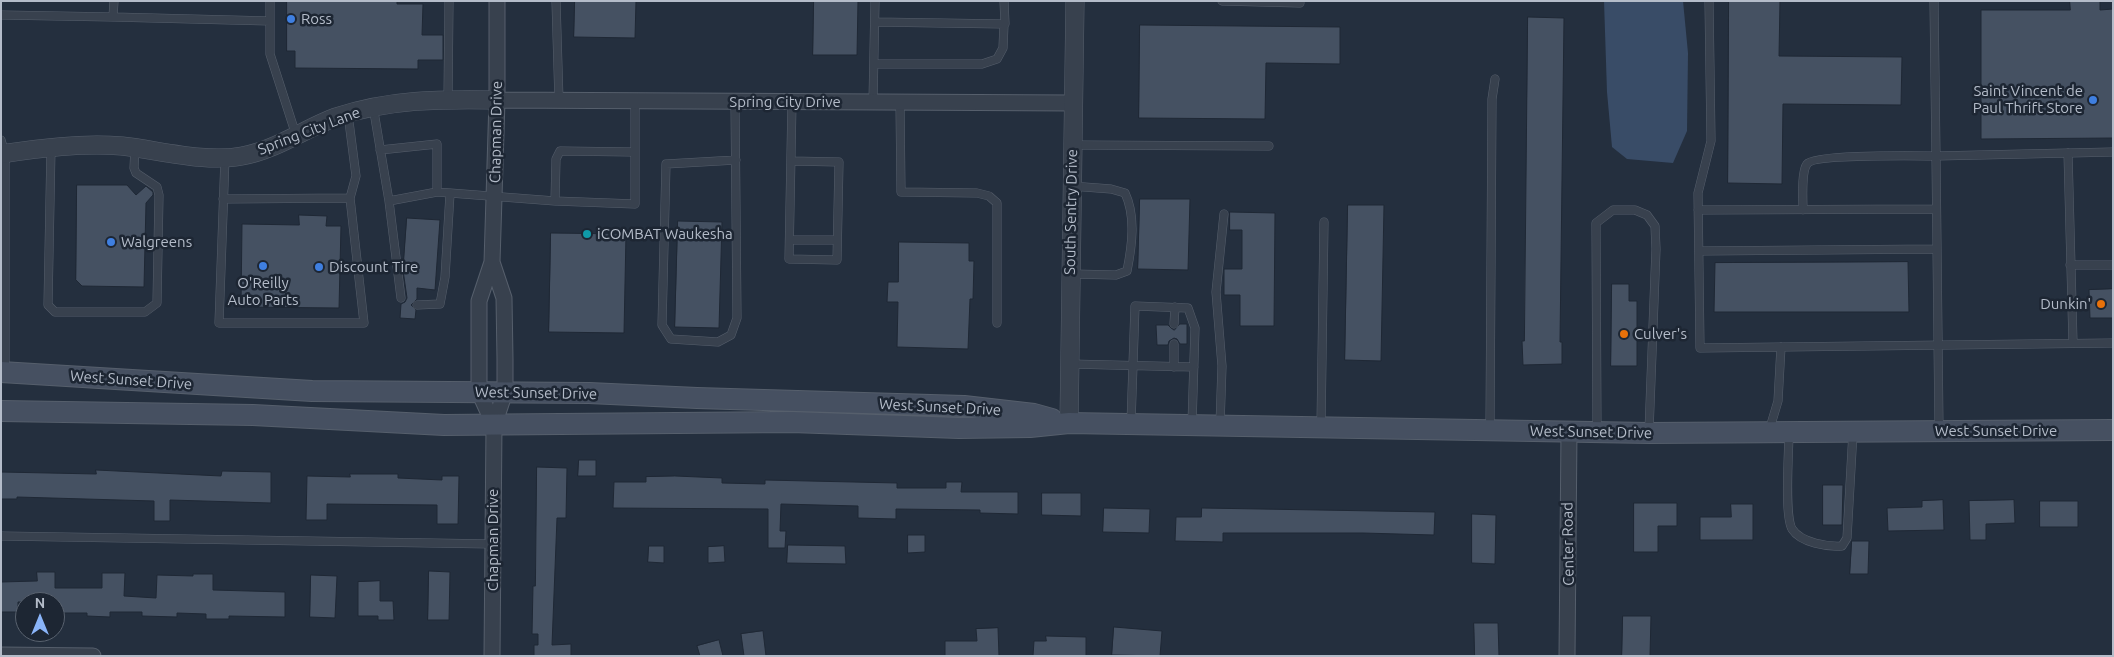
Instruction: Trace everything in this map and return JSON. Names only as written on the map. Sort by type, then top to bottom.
[{"type":"main road","name":"West Sunset Drive","points":[[3,372],[312,391],[589,393],[707,399],[964,406],[1034,414],[1068,423]]},
{"type":"main road","points":[[134,380],[135,413]]},
{"type":"main road","name":"West Sunset Drive","points":[[1,411],[253,415],[444,425],[792,422],[959,428],[1030,427],[1068,423],[1131,426],[1490,429],[1649,433],[2113,430]]},
{"type":"street","name":"Chapman Drive","points":[[494,425],[479,392],[480,301],[492,262],[497,100],[497,1]]},
{"type":"street","name":"South Sentry Drive","points":[[1068,423],[1074,1]]},
{"type":"street","name":"Spring City Lane","points":[[3,149],[84,145],[135,148],[225,158],[242,156],[268,148],[348,114],[373,106],[397,102],[448,99],[497,100]]},
{"type":"street","name":"Spring City Drive","points":[[497,100],[1073,103]]},
{"type":"street","name":"Chapman Drive","points":[[492,262],[504,298],[505,392],[494,425],[492,656]]},
{"type":"street","name":"Center Road","points":[[1567,656],[1568,432]]},
{"type":"street","points":[[1,655],[93,656]]},
{"type":"lane","points":[[114,1],[114,18]]},
{"type":"lane","points":[[270,1],[270,54],[296,136]]},
{"type":"lane","points":[[448,99],[449,1]]},
{"type":"lane","points":[[556,1],[559,101]]},
{"type":"lane","points":[[873,102],[875,1]]},
{"type":"lane","points":[[875,64],[982,64],[997,59],[1003,48],[1004,1]]},
{"type":"lane","points":[[1222,1],[1300,3]]},
{"type":"lane","points":[[1709,1],[1710,141],[1698,193],[1700,348],[2113,342]]},
{"type":"lane","points":[[1934,1],[1939,431]]},
{"type":"lane","points":[[1,15],[270,21]]},
{"type":"lane","points":[[875,22],[1004,24]]},
{"type":"lane","points":[[1490,429],[1492,99],[1495,79]]},
{"type":"lane","points":[[388,201],[436,192],[494,198],[635,204],[635,101]]},
{"type":"lane","points":[[735,102],[736,160],[737,318],[731,335],[718,342],[671,339],[662,326],[666,164],[736,160]]},
{"type":"lane","points":[[791,161],[839,162],[837,260],[789,259],[792,102]]},
{"type":"lane","points":[[900,103],[901,192],[977,193],[989,196],[997,203],[997,323]]},
{"type":"lane","points":[[373,106],[401,298]]},
{"type":"lane","points":[[225,158],[219,323],[364,323],[350,198],[356,176],[348,114]]},
{"type":"lane","points":[[380,150],[437,144],[436,192]]},
{"type":"lane","points":[[1072,145],[1269,146]]},
{"type":"lane","points":[[51,147],[48,306],[55,312],[145,312],[157,303],[159,202],[157,188],[151,182],[139,177],[136,173],[134,168],[135,148]]},
{"type":"lane","points":[[3,149],[3,372]]},
{"type":"lane","points":[[555,201],[556,159],[560,151],[634,152]]},
{"type":"lane","points":[[1803,210],[1805,170],[1807,164],[1812,160],[2113,152]]},
{"type":"lane","points":[[2068,153],[2072,343]]},
{"type":"lane","points":[[1070,274],[1116,276],[1126,271],[1132,228],[1131,205],[1125,193],[1111,188],[1071,186]]},
{"type":"lane","points":[[417,306],[440,304],[445,277],[450,194]]},
{"type":"lane","points":[[223,199],[350,198]]},
{"type":"lane","points":[[1698,210],[1936,209]]},
{"type":"lane","points":[[1597,432],[1596,223],[1613,210],[1635,210],[1647,215],[1655,226],[1656,249],[1649,433]]},
{"type":"lane","points":[[1220,426],[1222,366],[1216,292],[1224,214]]},
{"type":"lane","points":[[1321,428],[1324,222]]},
{"type":"lane","points":[[790,240],[837,240]]},
{"type":"lane","points":[[1699,251],[1937,249]]},
{"type":"lane","points":[[2070,266],[2113,265]]},
{"type":"lane","points":[[1131,426],[1135,306],[1188,308],[1195,328],[1192,426]]},
{"type":"lane","points":[[1174,324],[1175,307]]},
{"type":"lane","points":[[1174,344],[1174,367]]},
{"type":"lane","points":[[1769,432],[1778,401],[1780,347]]},
{"type":"lane","points":[[1068,364],[1194,367]]},
{"type":"lane","points":[[1789,432],[1788,509],[1792,528],[1798,535],[1829,547],[1842,546],[1847,538],[1853,432]]},
{"type":"lane","points":[[1,536],[493,544]]},
{"type":"water","points":[[1604,1],[1683,1],[1688,53],[1687,131],[1673,163],[1627,159],[1612,147],[1607,92]]},
{"type":"building","points":[[287,1],[397,1],[397,4],[423,4],[422,35],[443,35],[443,60],[418,60],[418,69],[295,68],[295,51],[287,51]]},
{"type":"building","points":[[575,1],[636,1],[635,38],[574,37]]},
{"type":"building","points":[[814,1],[858,1],[857,55],[813,55]]},
{"type":"building","points":[[1729,1],[1780,1],[1779,56],[1902,57],[1901,105],[1783,104],[1782,184],[1728,183]]},
{"type":"building","points":[[2070,1],[2100,1],[2100,10],[2113,9],[2113,138],[1981,139],[1981,10],[2070,10]]},
{"type":"building","points":[[1528,17],[1564,18],[1560,342],[1562,342],[1562,364],[1523,365]]},
{"type":"building","points":[[1140,25],[1340,27],[1340,64],[1266,63],[1265,119],[1139,118]]},
{"type":"building","name":"Walgreens","points":[[77,185],[127,185],[136,195],[146,186],[153,192],[153,195],[146,203],[144,287],[82,286],[76,280]]},
{"type":"building","points":[[1140,199],[1190,199],[1188,270],[1138,269]]},
{"type":"building","points":[[1348,205],[1384,205],[1381,361],[1345,360]]},
{"type":"building","points":[[1230,212],[1275,213],[1274,326],[1240,326],[1240,295],[1224,295],[1224,269],[1242,269],[1242,230],[1230,230]]},
{"type":"building","points":[[299,215],[327,216],[326,226],[341,226],[339,308],[241,307],[242,224],[299,225]]},
{"type":"building","points":[[407,218],[440,220],[435,290],[417,288],[417,299],[411,305],[416,310],[415,319],[400,318],[401,304],[407,298],[403,270]]},
{"type":"building","points":[[678,221],[722,222],[719,328],[675,327]]},
{"type":"building","points":[[551,233],[626,234],[624,333],[549,332]]},
{"type":"building","points":[[899,242],[969,243],[969,261],[974,261],[973,299],[970,299],[968,349],[897,347],[898,302],[887,302],[888,282],[898,282]]},
{"type":"building","points":[[1908,262],[1909,312],[1714,312],[1715,263]]},
{"type":"building","name":"Culver's","points":[[1612,284],[1629,284],[1629,301],[1637,301],[1637,366],[1611,366]]},
{"type":"building","name":"Dunkin'","points":[[2113,289],[2113,318],[2090,318],[2089,290]]},
{"type":"building","points":[[1180,324],[1187,324],[1187,344],[1180,344],[1174,338],[1169,341],[1168,345],[1157,345],[1156,325],[1168,325],[1174,330]]},
{"type":"building","points":[[579,460],[596,460],[596,476],[578,476]]},
{"type":"building","points":[[537,467],[567,468],[566,518],[557,518],[552,645],[571,644],[571,656],[534,656],[534,645],[538,645],[538,634],[532,634],[533,586],[535,586]]},
{"type":"building","points":[[96,470],[221,476],[222,471],[271,472],[271,503],[170,500],[170,521],[154,521],[154,501],[17,497],[17,499],[1,499],[1,472],[96,474]]},
{"type":"building","points":[[350,474],[398,474],[398,478],[442,480],[442,476],[459,476],[458,524],[437,524],[437,505],[327,504],[327,520],[306,520],[307,476],[350,477]]},
{"type":"building","points":[[646,477],[722,478],[722,483],[765,484],[765,480],[897,483],[897,488],[946,488],[946,482],[962,482],[961,492],[1018,492],[1018,514],[980,513],[980,510],[896,509],[896,519],[858,518],[858,506],[781,504],[780,531],[786,531],[785,548],[768,548],[768,509],[613,508],[614,482],[646,482]]},
{"type":"building","points":[[1823,485],[1843,485],[1842,525],[1823,525]]},
{"type":"building","points":[[1042,493],[1081,493],[1081,516],[1042,515]]},
{"type":"building","points":[[1943,500],[1944,530],[1888,531],[1887,508],[1922,507],[1922,501]]},
{"type":"building","points":[[2014,500],[2015,523],[1986,524],[1986,540],[1970,540],[1969,501]]},
{"type":"building","points":[[2040,501],[2078,501],[2078,527],[2040,527]]},
{"type":"building","points":[[1634,503],[1677,503],[1677,526],[1658,526],[1658,552],[1634,552]]},
{"type":"building","points":[[1731,504],[1753,504],[1753,540],[1700,540],[1700,517],[1731,517]]},
{"type":"building","points":[[1104,508],[1150,509],[1149,533],[1103,532]]},
{"type":"building","points":[[1202,508],[1435,512],[1434,535],[1223,533],[1223,542],[1175,541],[1176,517],[1201,517]]},
{"type":"building","points":[[1472,514],[1496,515],[1495,564],[1472,563]]},
{"type":"building","points":[[908,535],[925,535],[925,552],[908,553]]},
{"type":"building","points":[[1852,541],[1869,541],[1868,574],[1850,574]]},
{"type":"building","points":[[788,545],[845,546],[846,564],[787,563]]},
{"type":"building","points":[[649,546],[664,546],[664,563],[648,562]]},
{"type":"building","points":[[724,546],[725,562],[708,563],[708,547]]},
{"type":"building","points":[[429,571],[450,572],[449,620],[428,620]]},
{"type":"building","points":[[37,572],[55,572],[55,588],[102,588],[102,573],[125,573],[124,596],[156,598],[157,575],[193,576],[193,574],[213,574],[213,590],[285,592],[285,617],[229,616],[229,619],[206,619],[206,614],[177,613],[177,617],[142,616],[142,612],[110,612],[110,617],[87,616],[87,613],[65,613],[65,592],[15,592],[15,612],[1,612],[1,582],[37,581]]},
{"type":"building","points":[[311,575],[337,576],[335,618],[310,617]]},
{"type":"building","points":[[380,581],[380,601],[393,601],[394,620],[378,620],[378,616],[358,616],[358,582]]},
{"type":"building","points":[[1623,616],[1651,616],[1650,656],[1622,656]]},
{"type":"building","points":[[1474,623],[1498,623],[1499,656],[1475,656]]},
{"type":"building","points":[[1114,627],[1162,631],[1160,656],[1112,655]]},
{"type":"building","points":[[998,628],[999,656],[945,656],[945,641],[977,641],[976,629]]},
{"type":"building","points":[[763,631],[766,656],[744,656],[741,634]]},
{"type":"building","points":[[1046,636],[1086,637],[1086,656],[1033,656],[1034,641],[1046,641]]},
{"type":"building","points":[[719,640],[723,656],[700,656],[697,646]]},
{"type":"place","name":"Ross","points":[[291,19]]},
{"type":"place","name":"Saint Vincent de Paul Thrift Store","points":[[2093,100]]},
{"type":"place","name":"iCOMBAT Waukesha","points":[[587,234]]},
{"type":"place","name":"Walgreens","points":[[111,242]]},
{"type":"place","name":"O'Reilly Auto Parts","points":[[263,266]]},
{"type":"place","name":"Discount Tire","points":[[319,267]]},
{"type":"place","name":"Dunkin'","points":[[2101,304]]},
{"type":"place","name":"Culver's","points":[[1624,334]]}]
